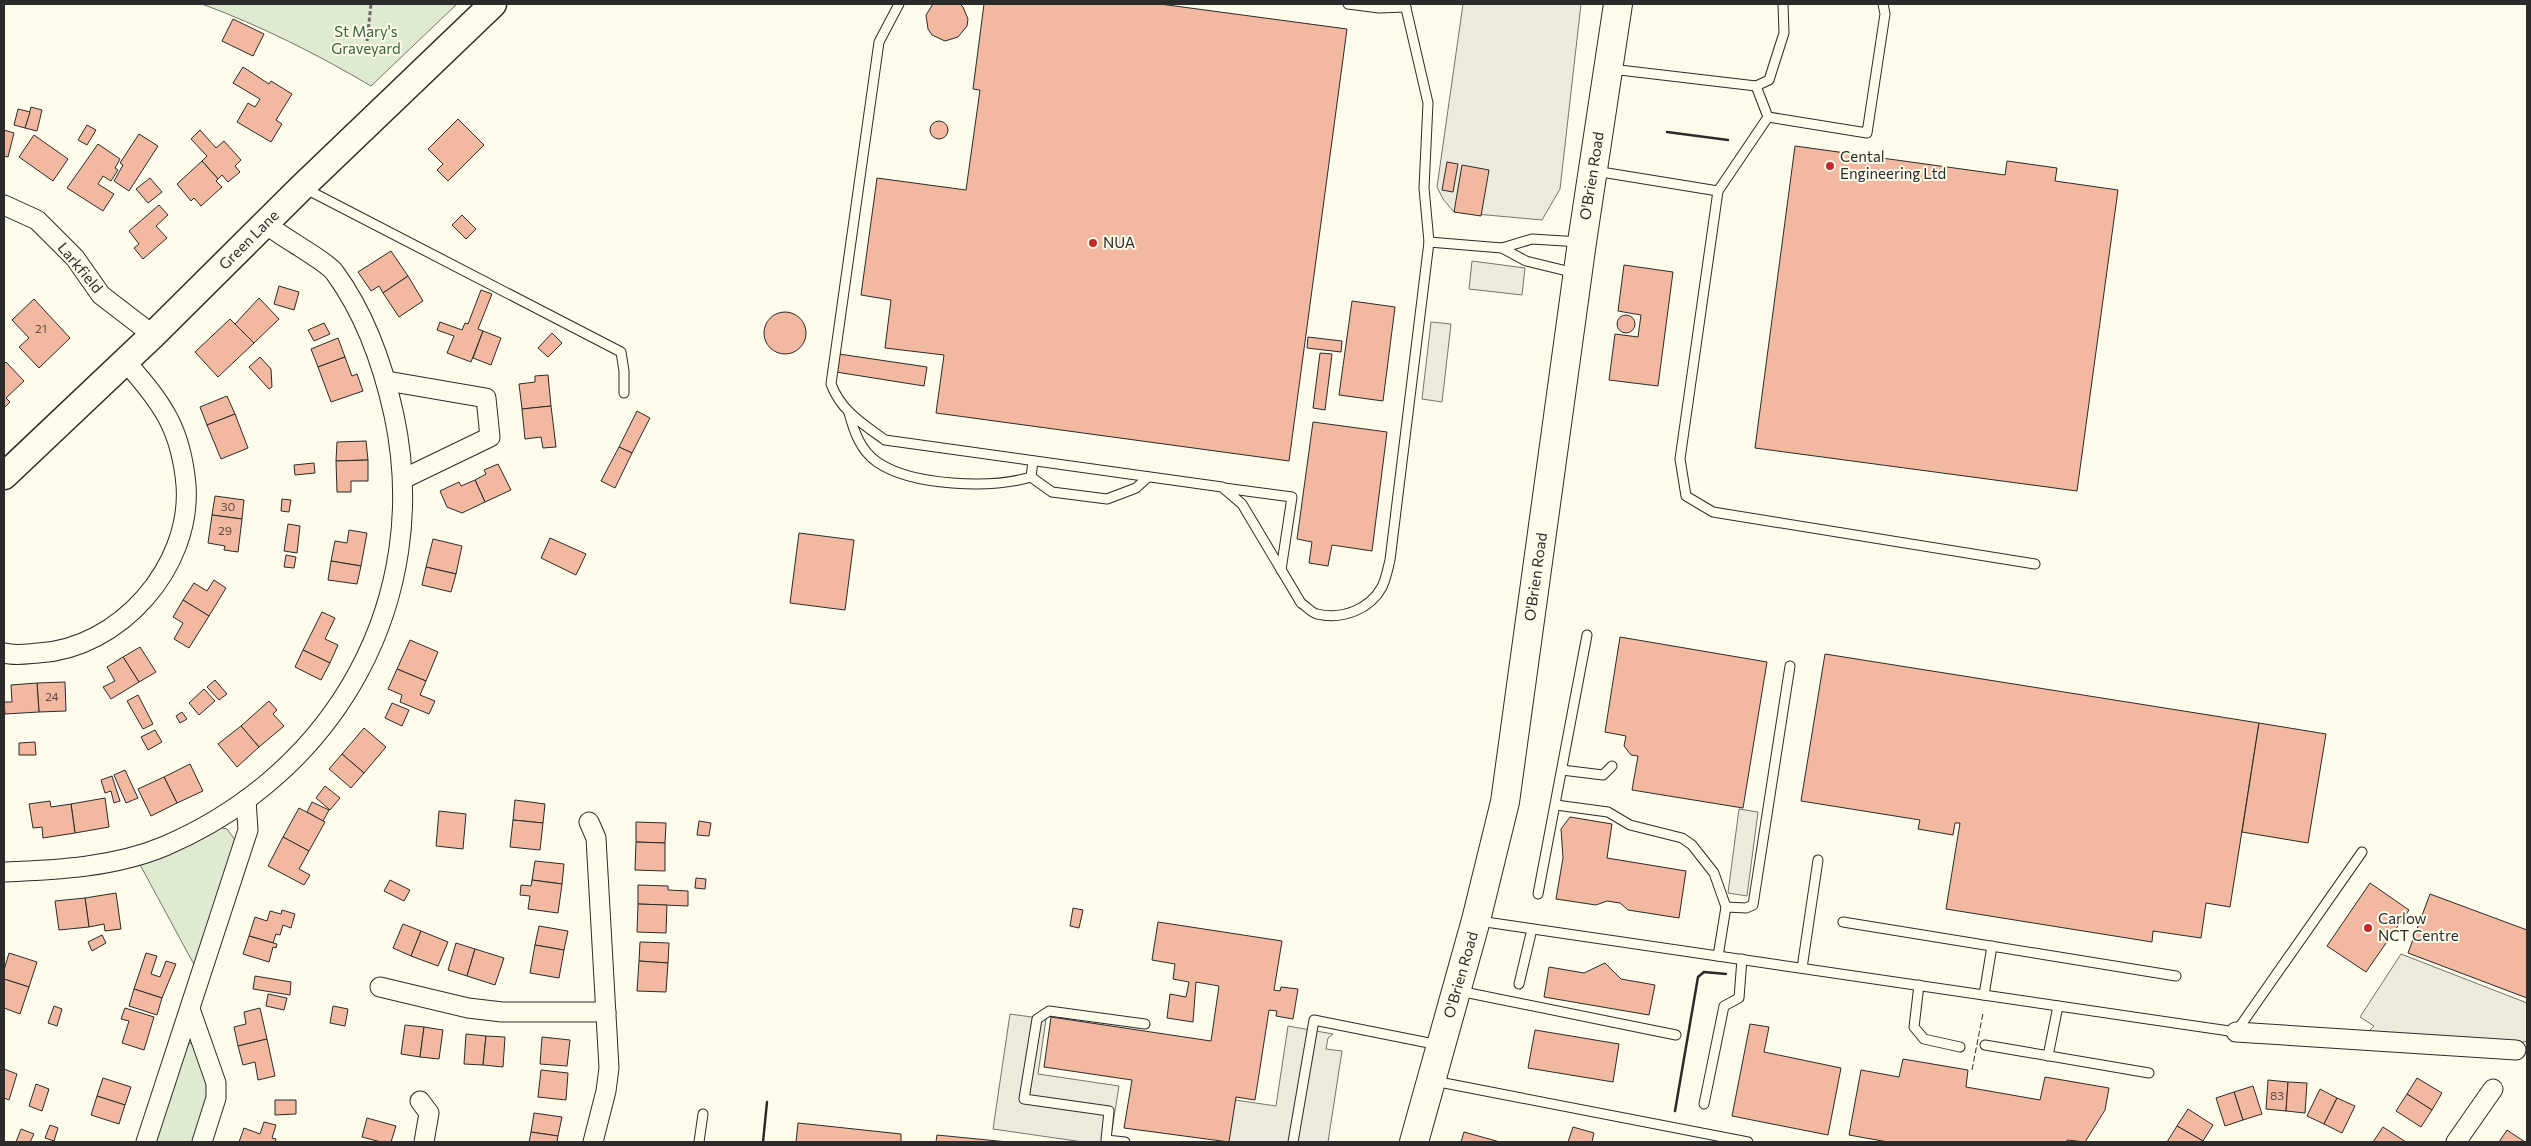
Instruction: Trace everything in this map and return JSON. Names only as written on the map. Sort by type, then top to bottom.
[{"type":"main road","name":"Green Lane","points":[[4,476],[154,335],[302,187],[493,4]]},
{"type":"main road","name":"O'Brien Road","points":[[1414,1142],[1457,991],[1505,802],[1577,274],[1618,4]]},
{"type":"street","name":"Larkfield","points":[[4,205],[37,220],[75,258],[101,294],[154,335]]},
{"type":"street","points":[[4,872],[91,866],[130,857],[164,846],[232,810],[288,763],[325,724],[353,685],[375,638],[397,567],[403,513],[400,444],[387,381],[374,344],[334,270],[266,224]]},
{"type":"street","points":[[4,653],[12,655],[59,652],[94,639],[117,624],[143,601],[174,553],[184,515],[186,486],[180,447],[172,421],[155,395],[126,362]]},
{"type":"street","points":[[387,381],[486,398],[490,437],[403,479]]},
{"type":"street","points":[[146,1142],[248,830],[246,800]]},
{"type":"street","points":[[589,822],[596,838],[609,1068],[606,1091],[593,1142]]},
{"type":"street","points":[[380,987],[468,1008],[502,1012],[606,1012]]},
{"type":"street","points":[[190,1009],[216,1083],[216,1098],[202,1142]]},
{"type":"street","points":[[2236,1032],[2516,1050]]},
{"type":"street","points":[[2456,1142],[2493,1089]]},
{"type":"street","points":[[420,1101],[429,1113],[424,1142]]},
{"type":"lane","points":[[899,4],[879,42],[831,384],[837,400],[849,413],[885,440],[1292,497],[1281,570]]},
{"type":"lane","points":[[1222,487],[1242,504],[1301,603],[1316,614],[1353,612],[1369,605],[1383,586],[1390,560],[1429,242],[1424,188],[1428,103],[1406,6],[1379,8],[1348,4]]},
{"type":"lane","points":[[1608,68],[1756,86],[1769,80],[1784,33],[1783,4]]},
{"type":"lane","points":[[1768,117],[1867,133],[1885,14],[1883,4]]},
{"type":"lane","points":[[1756,86],[1768,117]]},
{"type":"lane","points":[[1768,117],[1718,191],[1680,459],[1686,496],[1713,512],[2035,564]]},
{"type":"lane","points":[[1593,170],[1718,191]]},
{"type":"lane","points":[[302,187],[621,352],[624,371],[624,393]]},
{"type":"lane","points":[[1429,242],[1502,248],[1532,239],[1582,242]]},
{"type":"lane","points":[[1502,248],[1526,261],[1577,274]]},
{"type":"lane","points":[[849,413],[857,440],[876,461],[899,473],[945,482],[1013,482],[1031,477]]},
{"type":"lane","points":[[1031,477],[1033,461]]},
{"type":"lane","points":[[1031,477],[1052,492],[1107,500],[1136,488],[1148,477]]},
{"type":"lane","points":[[1538,894],[1587,635]]},
{"type":"lane","points":[[1726,907],[1746,908],[1752,905],[1790,666]]},
{"type":"lane","points":[[1562,770],[1603,775],[1612,766]]},
{"type":"lane","points":[[1556,804],[1608,812],[1630,825],[1682,838],[1692,845],[1714,873],[1726,907],[1718,956]]},
{"type":"lane","points":[[1476,920],[2236,1032],[2362,852]]},
{"type":"lane","points":[[1802,968],[1818,860]]},
{"type":"lane","points":[[1843,922],[2176,976]]},
{"type":"lane","points":[[1519,984],[1532,929]]},
{"type":"lane","points":[[1984,995],[1992,946]]},
{"type":"lane","points":[[1704,1104],[1724,1006],[1739,998],[1742,959]]},
{"type":"lane","points":[[1919,985],[1914,1027],[1924,1039],[1960,1047]]},
{"type":"lane","points":[[1457,991],[1676,1035]]},
{"type":"lane","points":[[2048,1056],[2058,1006]]},
{"type":"lane","points":[[1124,1142],[1106,1140],[1109,1111],[1024,1099],[1037,1019],[1049,1010],[1145,1024]]},
{"type":"lane","points":[[1293,1142],[1314,1020],[1441,1046]]},
{"type":"lane","points":[[1985,1045],[2149,1073]]},
{"type":"lane","points":[[1432,1080],[1748,1142]]},
{"type":"lane","points":[[699,1142],[703,1114]]},
{"type":"path","points":[[367,41],[372,4]]},
{"type":"green space","name":"St Mary's Graveyard","points":[[202,4],[457,4],[371,86],[288,41]]},
{"type":"green space","points":[[218,827],[227,829],[235,840],[197,970],[138,861]]},
{"type":"green space","points":[[192,1043],[206,1081],[207,1098],[194,1142],[155,1142],[187,1044]]},
{"type":"shaded area","points":[[1463,4],[1581,4],[1560,189],[1542,220],[1454,212],[1443,199],[1437,187]]},
{"type":"shaded area","points":[[1472,261],[1525,268],[1522,295],[1469,289]]},
{"type":"shaded area","points":[[1431,322],[1451,324],[1442,402],[1422,399]]},
{"type":"shaded area","points":[[1739,809],[1758,812],[1747,896],[1728,893]]},
{"type":"shaded area","points":[[2401,954],[2527,1003],[2527,1041],[2502,1047],[2367,1033],[2374,1026],[2360,1017]]},
{"type":"shaded area","points":[[1010,1014],[1046,1019],[1038,1074],[1119,1086],[1110,1142],[1083,1142],[993,1129]]},
{"type":"shaded area","points":[[1288,1026],[1333,1034],[1328,1038],[1326,1049],[1342,1051],[1328,1142],[1228,1142],[1235,1100],[1276,1106]]},
{"type":"building","points":[[933,4],[960,4],[963,7],[968,19],[967,26],[958,37],[945,41],[932,35],[928,29],[926,15]]},
{"type":"building","name":"NUA","points":[[984,4],[1160,4],[1347,29],[1289,461],[936,413],[944,355],[885,348],[891,300],[861,295],[877,178],[966,190],[980,90],[973,89]]},
{"type":"building","points":[[233,19],[264,34],[253,56],[222,41]]},
{"type":"building","points":[[243,67],[269,84],[271,81],[292,94],[276,120],[282,124],[271,142],[237,122],[248,103],[255,107],[260,99],[233,83]]},
{"type":"building","points":[[31,107],[42,110],[37,131],[25,128]]},
{"type":"building","points":[[18,109],[30,112],[25,128],[14,125]]},
{"type":"building","points":[[458,119],[484,145],[448,181],[437,170],[443,164],[428,149]]},
{"type":"building","points":[[935,121],[943,121],[948,126],[946,137],[935,139],[930,134],[930,126]]},
{"type":"building","points":[[87,125],[96,130],[87,145],[78,140]]},
{"type":"building","points":[[4,130],[14,133],[8,157],[4,156]]},
{"type":"building","points":[[200,130],[216,148],[224,141],[241,160],[235,166],[240,172],[228,182],[222,175],[218,179],[202,161],[207,156],[191,139]]},
{"type":"building","points":[[139,134],[158,146],[129,191],[114,181],[123,165],[120,163]]},
{"type":"building","points":[[34,135],[68,159],[53,181],[19,157]]},
{"type":"building","points":[[98,144],[120,159],[115,168],[118,170],[111,181],[103,176],[98,184],[114,194],[103,211],[67,188]]},
{"type":"building","points":[[1795,146],[2005,175],[2007,161],[2057,168],[2055,181],[2118,190],[2077,491],[1755,448]]},
{"type":"building","points":[[202,161],[218,179],[216,181],[222,187],[201,206],[194,198],[191,201],[177,184]]},
{"type":"building","points":[[1447,162],[1458,164],[1453,192],[1442,190]]},
{"type":"building","points":[[1462,165],[1489,170],[1481,216],[1454,212]]},
{"type":"building","points":[[150,178],[162,192],[148,203],[136,189]]},
{"type":"building","points":[[159,205],[168,215],[156,226],[167,238],[143,259],[134,248],[139,244],[129,231]]},
{"type":"building","points":[[462,215],[476,229],[466,239],[452,225]]},
{"type":"building","points":[[391,251],[408,276],[383,293],[379,286],[371,291],[358,272]]},
{"type":"building","points":[[1624,265],[1673,272],[1658,386],[1609,380],[1615,334],[1638,337],[1641,315],[1618,311]]},
{"type":"building","points":[[408,276],[423,301],[399,317],[383,293]]},
{"type":"building","points":[[279,286],[299,292],[294,310],[274,304]]},
{"type":"building","points":[[481,290],[492,294],[478,329],[483,331],[471,362],[447,353],[454,336],[437,330],[440,322],[462,330],[465,323],[468,324]]},
{"type":"building","points":[[259,298],[279,319],[254,343],[235,324]]},
{"type":"building","points":[[34,299],[70,338],[39,368],[19,347],[29,338],[12,320]]},
{"type":"building","points":[[1352,301],[1395,307],[1383,401],[1339,395]]},
{"type":"building","points":[[785,312],[800,318],[806,333],[800,348],[785,354],[770,348],[764,333],[770,318]]},
{"type":"building","points":[[1622,315],[1630,315],[1635,320],[1633,331],[1622,333],[1617,328],[1617,320]]},
{"type":"building","points":[[230,319],[254,343],[218,377],[195,352]]},
{"type":"building","points":[[324,323],[330,334],[314,341],[308,330]]},
{"type":"building","points":[[483,331],[501,338],[491,365],[473,358]]},
{"type":"building","points":[[552,333],[562,343],[548,357],[538,348]]},
{"type":"building","points":[[1308,337],[1342,341],[1341,352],[1307,348]]},
{"type":"building","points":[[338,338],[345,357],[318,367],[311,349]]},
{"type":"building","points":[[1320,353],[1332,354],[1325,410],[1313,408]]},
{"type":"building","points":[[839,354],[927,367],[924,386],[836,372]]},
{"type":"building","points":[[260,357],[271,369],[272,387],[269,389],[249,367]]},
{"type":"building","points":[[345,357],[352,376],[357,374],[363,391],[331,402],[318,367]]},
{"type":"building","points":[[6,362],[24,381],[6,398],[10,402],[4,408],[4,364]]},
{"type":"building","points":[[548,375],[551,406],[522,409],[519,384],[535,382],[535,376]]},
{"type":"building","points":[[227,396],[235,414],[207,425],[200,407]]},
{"type":"building","points":[[551,406],[556,447],[543,448],[541,437],[525,439],[522,409]]},
{"type":"building","points":[[637,411],[650,418],[632,453],[619,447]]},
{"type":"building","points":[[235,414],[248,448],[221,459],[207,425]]},
{"type":"building","points":[[1313,422],[1387,432],[1372,551],[1332,545],[1328,566],[1309,563],[1312,542],[1297,539]]},
{"type":"building","points":[[366,441],[368,460],[336,461],[337,442]]},
{"type":"building","points":[[619,447],[632,453],[615,488],[601,481]]},
{"type":"building","points":[[368,460],[368,481],[351,481],[351,492],[337,492],[336,461]]},
{"type":"building","points":[[314,463],[315,473],[295,475],[294,465]]},
{"type":"building","points":[[498,464],[511,490],[485,502],[475,480],[486,474],[484,470]]},
{"type":"building","points":[[475,480],[485,502],[462,513],[447,507],[440,491],[459,482],[461,486]]},
{"type":"building","points":[[215,496],[244,500],[242,519],[212,515]]},
{"type":"building","points":[[282,499],[291,500],[289,512],[281,511]]},
{"type":"building","points":[[212,515],[242,519],[238,552],[224,550],[225,546],[208,543]]},
{"type":"building","points":[[288,524],[300,526],[297,553],[284,551]]},
{"type":"building","points":[[349,530],[367,533],[361,566],[331,561],[335,541],[347,543]]},
{"type":"building","points":[[799,533],[854,540],[845,610],[790,603]]},
{"type":"building","points":[[550,538],[586,554],[576,575],[541,558]]},
{"type":"building","points":[[433,539],[462,546],[456,574],[426,567]]},
{"type":"building","points":[[286,555],[296,557],[294,568],[284,567]]},
{"type":"building","points":[[331,561],[361,566],[357,584],[328,580]]},
{"type":"building","points":[[426,567],[456,574],[451,592],[422,585]]},
{"type":"building","points":[[214,580],[226,588],[209,616],[183,600],[194,583],[207,591]]},
{"type":"building","points":[[183,600],[209,616],[189,648],[174,639],[183,623],[173,617]]},
{"type":"building","points":[[322,612],[335,618],[325,639],[338,645],[330,663],[303,650]]},
{"type":"building","points":[[1620,637],[1767,662],[1743,808],[1632,790],[1638,756],[1631,755],[1624,746],[1626,736],[1605,732]]},
{"type":"building","points":[[410,640],[438,652],[426,681],[397,669]]},
{"type":"building","points":[[140,647],[156,672],[139,682],[123,657]]},
{"type":"building","points":[[303,650],[330,663],[321,680],[295,667]]},
{"type":"building","points":[[1825,654],[2259,723],[2230,907],[2206,903],[2201,938],[2153,931],[2152,942],[1946,909],[1960,823],[1955,823],[1953,835],[1918,829],[1920,820],[1801,801]]},
{"type":"building","points":[[123,657],[139,682],[111,699],[103,687],[115,681],[107,667]]},
{"type":"building","points":[[397,669],[426,681],[420,695],[435,701],[429,714],[400,702],[402,695],[388,689]]},
{"type":"building","points":[[215,680],[227,694],[219,700],[207,687]]},
{"type":"building","points":[[65,682],[66,711],[39,712],[37,683]]},
{"type":"building","points":[[37,683],[39,712],[5,714],[4,702],[12,702],[11,685]]},
{"type":"building","points":[[204,689],[215,701],[199,715],[189,703]]},
{"type":"building","points":[[138,695],[153,724],[143,729],[127,701]]},
{"type":"building","points":[[269,701],[277,710],[273,714],[284,726],[259,747],[241,726]]},
{"type":"building","points":[[392,703],[409,710],[402,726],[385,718]]},
{"type":"building","points":[[182,712],[187,719],[180,723],[176,716]]},
{"type":"building","points":[[2259,723],[2326,734],[2308,843],[2242,832]]},
{"type":"building","points":[[241,726],[259,747],[237,767],[218,744]]},
{"type":"building","points":[[364,728],[386,747],[364,773],[342,754]]},
{"type":"building","points":[[155,730],[162,742],[148,750],[141,737]]},
{"type":"building","points":[[35,742],[36,755],[19,755],[19,743]]},
{"type":"building","points":[[342,754],[364,773],[351,788],[329,769]]},
{"type":"building","points":[[190,764],[203,791],[177,803],[164,777]]},
{"type":"building","points":[[125,770],[138,798],[126,803],[114,775]]},
{"type":"building","points":[[112,776],[120,801],[114,803],[111,791],[105,793],[101,780]]},
{"type":"building","points":[[164,777],[177,803],[151,816],[138,789]]},
{"type":"building","points":[[325,786],[340,798],[330,810],[316,798]]},
{"type":"building","points":[[105,798],[109,827],[75,833],[71,804]]},
{"type":"building","points":[[515,800],[545,804],[543,823],[513,820]]},
{"type":"building","points":[[50,801],[51,807],[71,804],[75,833],[43,838],[42,827],[33,828],[29,804]]},
{"type":"building","points":[[312,802],[329,810],[323,821],[307,812]]},
{"type":"building","points":[[299,808],[325,822],[309,851],[283,837]]},
{"type":"building","points":[[439,811],[466,814],[463,849],[436,846]]},
{"type":"building","points":[[1570,817],[1612,824],[1607,858],[1686,871],[1679,918],[1628,910],[1620,903],[1607,901],[1596,905],[1556,899],[1563,858],[1561,829]]},
{"type":"building","points":[[513,820],[543,823],[540,850],[510,847]]},
{"type":"building","points":[[699,821],[711,823],[709,836],[697,835]]},
{"type":"building","points":[[636,822],[666,823],[665,843],[636,842]]},
{"type":"building","points":[[283,837],[309,851],[299,869],[310,875],[304,885],[268,866]]},
{"type":"building","points":[[636,842],[665,843],[665,871],[635,870]]},
{"type":"building","points":[[535,861],[564,864],[562,884],[532,880]]},
{"type":"building","points":[[696,878],[706,879],[705,889],[695,888]]},
{"type":"building","points":[[390,880],[410,890],[404,901],[384,891]]},
{"type":"building","points":[[532,880],[562,884],[558,913],[528,909],[530,896],[520,895],[521,885],[531,886]]},
{"type":"building","name":"Carlow NCT Centre","points":[[2370,883],[2409,910],[2366,972],[2327,946]]},
{"type":"building","points":[[638,885],[668,886],[668,890],[688,891],[688,906],[638,904]]},
{"type":"building","points":[[116,893],[121,929],[105,931],[104,924],[89,927],[85,898]]},
{"type":"building","points":[[2430,894],[2527,930],[2527,998],[2408,953]]},
{"type":"building","points":[[85,898],[89,927],[59,930],[55,901]]},
{"type":"building","points":[[638,904],[667,905],[666,933],[637,932]]},
{"type":"building","points":[[1073,908],[1083,910],[1079,928],[1070,926]]},
{"type":"building","points":[[282,910],[295,914],[291,928],[283,925],[280,935],[276,934],[273,943],[249,936],[255,917],[267,921],[270,911],[281,914]]},
{"type":"building","points":[[1158,922],[1282,941],[1274,990],[1280,991],[1281,987],[1298,989],[1293,1019],[1276,1016],[1277,1011],[1269,1010],[1255,1100],[1236,1097],[1229,1142],[1124,1128],[1132,1080],[1044,1067],[1051,1017],[1211,1041],[1219,986],[1196,982],[1193,1022],[1167,1018],[1170,994],[1186,997],[1189,982],[1173,979],[1175,964],[1152,960]]},
{"type":"building","points":[[403,924],[421,931],[411,956],[393,948]]},
{"type":"building","points":[[539,926],[568,931],[564,950],[535,945]]},
{"type":"building","points":[[421,931],[448,942],[438,966],[411,956]]},
{"type":"building","points":[[102,935],[106,943],[92,951],[88,942]]},
{"type":"building","points":[[249,936],[277,944],[276,948],[273,947],[269,962],[243,954]]},
{"type":"building","points":[[640,942],[669,943],[668,963],[639,961]]},
{"type":"building","points":[[456,943],[475,949],[467,976],[448,970]]},
{"type":"building","points":[[535,945],[564,950],[559,978],[530,973]]},
{"type":"building","points":[[475,949],[504,958],[495,985],[467,976]]},
{"type":"building","points":[[9,953],[37,962],[29,987],[4,979],[4,970]]},
{"type":"building","points":[[146,953],[157,956],[151,974],[160,977],[166,961],[176,964],[162,998],[134,989]]},
{"type":"building","points":[[639,961],[668,963],[666,992],[637,991]]},
{"type":"building","points":[[1605,963],[1621,979],[1655,985],[1649,1015],[1544,997],[1549,967],[1584,973]]},
{"type":"building","points":[[255,976],[291,982],[290,995],[253,989]]},
{"type":"building","points":[[4,979],[29,987],[20,1014],[4,1008]]},
{"type":"building","points":[[134,989],[162,998],[157,1015],[129,1006]]},
{"type":"building","points":[[268,994],[287,998],[284,1010],[266,1006]]},
{"type":"building","points":[[54,1006],[62,1009],[57,1026],[48,1023]]},
{"type":"building","points":[[333,1006],[348,1009],[345,1026],[330,1023]]},
{"type":"building","points":[[125,1008],[154,1017],[144,1050],[122,1043],[129,1021],[121,1019]]},
{"type":"building","points":[[260,1008],[267,1039],[238,1046],[234,1027],[246,1024],[244,1012]]},
{"type":"building","points":[[1750,1024],[1769,1027],[1764,1052],[1841,1068],[1828,1135],[1732,1116]]},
{"type":"building","points":[[405,1025],[424,1027],[420,1057],[401,1054]]},
{"type":"building","points":[[424,1027],[443,1030],[439,1059],[420,1057]]},
{"type":"building","points":[[1535,1030],[1619,1044],[1613,1082],[1528,1068]]},
{"type":"building","points":[[466,1034],[486,1036],[483,1065],[464,1064]]},
{"type":"building","points":[[486,1036],[505,1037],[503,1067],[483,1065]]},
{"type":"building","points":[[542,1037],[570,1040],[567,1066],[540,1064]]},
{"type":"building","points":[[267,1039],[275,1076],[258,1080],[255,1062],[243,1065],[238,1046]]},
{"type":"building","points":[[1903,1059],[1968,1070],[1966,1087],[2040,1100],[2045,1077],[2109,1088],[2105,1110],[2085,1142],[2067,1140],[2067,1142],[1888,1142],[1849,1135],[1861,1070],[1899,1077]]},
{"type":"building","points":[[4,1069],[17,1074],[9,1100],[4,1098]]},
{"type":"building","points":[[541,1070],[568,1073],[566,1100],[538,1097]]},
{"type":"building","points":[[103,1078],[131,1087],[125,1105],[97,1096]]},
{"type":"building","points":[[2417,1078],[2442,1093],[2432,1110],[2407,1094]]},
{"type":"building","points":[[2268,1080],[2288,1082],[2286,1111],[2266,1109]]},
{"type":"building","points":[[2288,1082],[2307,1083],[2305,1113],[2286,1111]]},
{"type":"building","points":[[36,1084],[49,1089],[42,1111],[29,1106]]},
{"type":"building","points":[[2253,1086],[2262,1114],[2243,1120],[2234,1092]]},
{"type":"building","points":[[2320,1089],[2337,1098],[2324,1124],[2307,1116]]},
{"type":"building","points":[[2234,1092],[2243,1120],[2225,1126],[2216,1098]]},
{"type":"building","points":[[2407,1094],[2432,1110],[2421,1127],[2396,1111]]},
{"type":"building","points":[[97,1096],[125,1105],[119,1124],[91,1115]]},
{"type":"building","points":[[2337,1098],[2355,1106],[2342,1133],[2324,1124]]},
{"type":"building","points":[[275,1100],[296,1100],[296,1114],[275,1115]]},
{"type":"building","points":[[2188,1109],[2213,1125],[2203,1141],[2177,1126]]},
{"type":"building","points":[[534,1113],[562,1117],[558,1136],[531,1132]]},
{"type":"building","points":[[367,1118],[396,1126],[391,1142],[381,1142],[362,1137]]},
{"type":"building","points":[[264,1122],[276,1125],[272,1138],[276,1139],[275,1142],[239,1142],[244,1128],[260,1134]]},
{"type":"building","points":[[798,1123],[901,1134],[901,1142],[796,1142]]},
{"type":"building","points":[[50,1125],[58,1128],[54,1141],[45,1138]]},
{"type":"building","points":[[2177,1126],[2203,1141],[2167,1142]]},
{"type":"building","points":[[1573,1127],[1594,1133],[1592,1142],[1568,1142]]},
{"type":"building","points":[[2383,1127],[2406,1142],[2373,1142]]},
{"type":"building","points":[[21,1129],[34,1134],[30,1142],[16,1142]]},
{"type":"building","points":[[2507,1130],[2525,1142],[2499,1142]]},
{"type":"building","points":[[531,1132],[558,1136],[557,1142],[529,1142]]},
{"type":"building","points":[[1464,1132],[1500,1142],[1461,1142]]},
{"type":"building","points":[[937,1135],[1008,1142],[936,1142]]},
{"type":"fence","points":[[1972,1070],[1983,1013]]},
{"type":"wall","points":[[1667,132],[1728,140]]},
{"type":"wall","points":[[1675,1111],[1698,977],[1704,972],[1726,974]]},
{"type":"wall","points":[[763,1142],[767,1102]]},
{"type":"place","name":"Cental Engineering Ltd","points":[[1830,166]]},
{"type":"place","name":"NUA","points":[[1093,243]]},
{"type":"place","name":"Carlow NCT Centre","points":[[2368,928]]}]
